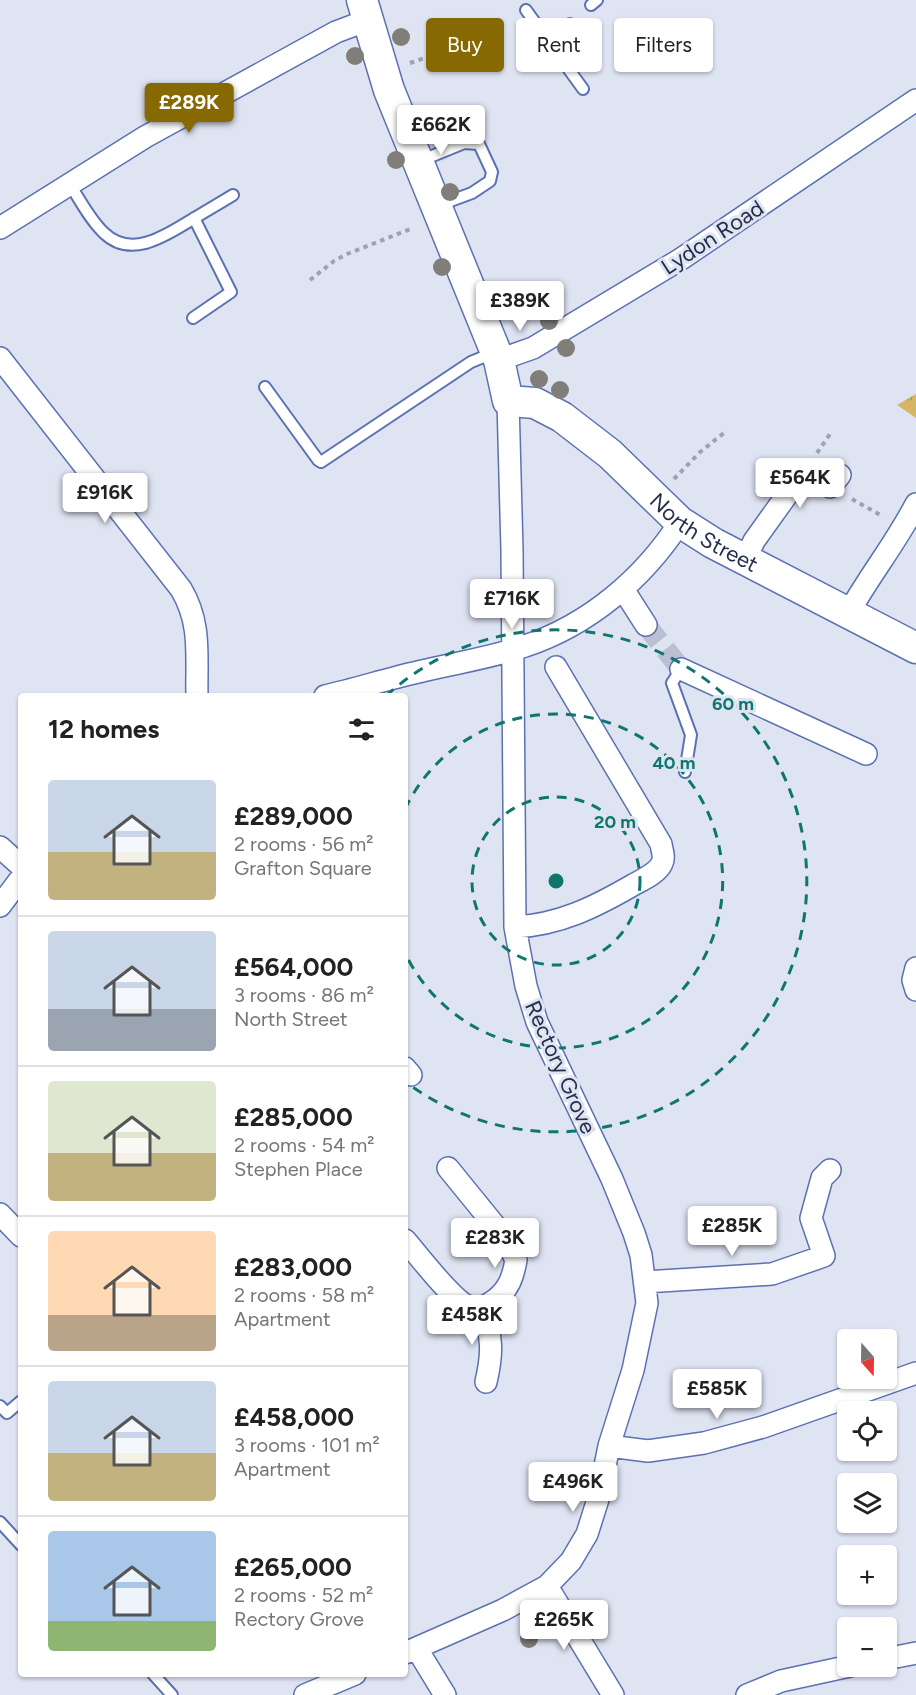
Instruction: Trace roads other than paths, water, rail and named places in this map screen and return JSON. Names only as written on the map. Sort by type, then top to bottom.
[{"type":"main road","points":[[365,10],[389,90],[418,162],[427,216],[497,356],[508,405]]},
{"type":"main road","name":"North Street","points":[[508,405],[535,403],[562,417],[610,454],[680,522],[745,560],[916,648]]},
{"type":"street","points":[[0,228],[145,137],[336,32],[365,10]]},
{"type":"street","name":"Lydon Road","points":[[497,356],[533,348],[671,265],[916,100]]},
{"type":"street","points":[[0,358],[181,589],[196,624],[197,693]]},
{"type":"street","name":"Rectory Grove","points":[[411,1651],[503,1610],[547,1586],[572,1561],[587,1534],[599,1496],[609,1446],[633,1370],[647,1303],[641,1255],[627,1212],[537,1022],[526,986],[515,927],[508,405]]},
{"type":"street","points":[[745,560],[754,541],[804,471],[835,481]]},
{"type":"street","points":[[848,614],[863,586],[903,528],[916,504]]},
{"type":"street","points":[[336,693],[513,650],[565,628],[606,603],[623,589],[651,560],[680,522]]},
{"type":"street","points":[[623,589],[646,625]]},
{"type":"street","points":[[515,927],[549,923],[602,904],[652,874],[662,864],[664,856],[661,844],[556,667]]},
{"type":"street","points":[[681,669],[866,754]]},
{"type":"street","points":[[0,847],[18,863]]},
{"type":"street","points":[[0,906],[18,882]]},
{"type":"street","points":[[916,968],[913,980],[916,990]]},
{"type":"street","points":[[408,1243],[453,1294],[470,1307],[483,1308],[500,1296],[512,1280],[516,1260],[505,1238],[448,1168]]},
{"type":"street","points":[[645,1282],[772,1274],[824,1256],[811,1218],[822,1178],[830,1170]]},
{"type":"street","points":[[0,1214],[18,1233]]},
{"type":"street","points":[[483,1308],[490,1331],[492,1353],[486,1383]]},
{"type":"street","points":[[609,1446],[657,1450],[704,1443],[763,1427],[916,1373]]},
{"type":"street","points":[[547,1586],[613,1695]]},
{"type":"street","points":[[411,1651],[445,1695]]},
{"type":"street","points":[[897,1657],[916,1653]]},
{"type":"street","points":[[747,1695],[781,1681],[837,1669]]},
{"type":"street","points":[[305,1695],[348,1677]]},
{"type":"lane","points":[[526,10],[532,18]]},
{"type":"lane","points":[[570,72],[583,89]]},
{"type":"lane","points":[[418,162],[464,143],[478,144],[492,172],[490,180],[472,193],[427,216]]},
{"type":"lane","points":[[69,183],[104,233],[124,244],[137,245],[165,236],[233,195]]},
{"type":"lane","points":[[193,318],[231,292],[194,218]]},
{"type":"lane","points":[[266,387],[321,462],[471,362],[497,356]]},
{"type":"lane","points":[[681,669],[672,683],[691,735],[685,772]]},
{"type":"lane","points":[[0,1406],[7,1413],[18,1404]]},
{"type":"lane","points":[[0,1522],[18,1542]]},
{"type":"lane","points":[[156,1677],[172,1695]]},
{"type":"tunnel","points":[[646,625],[681,669]]}]
